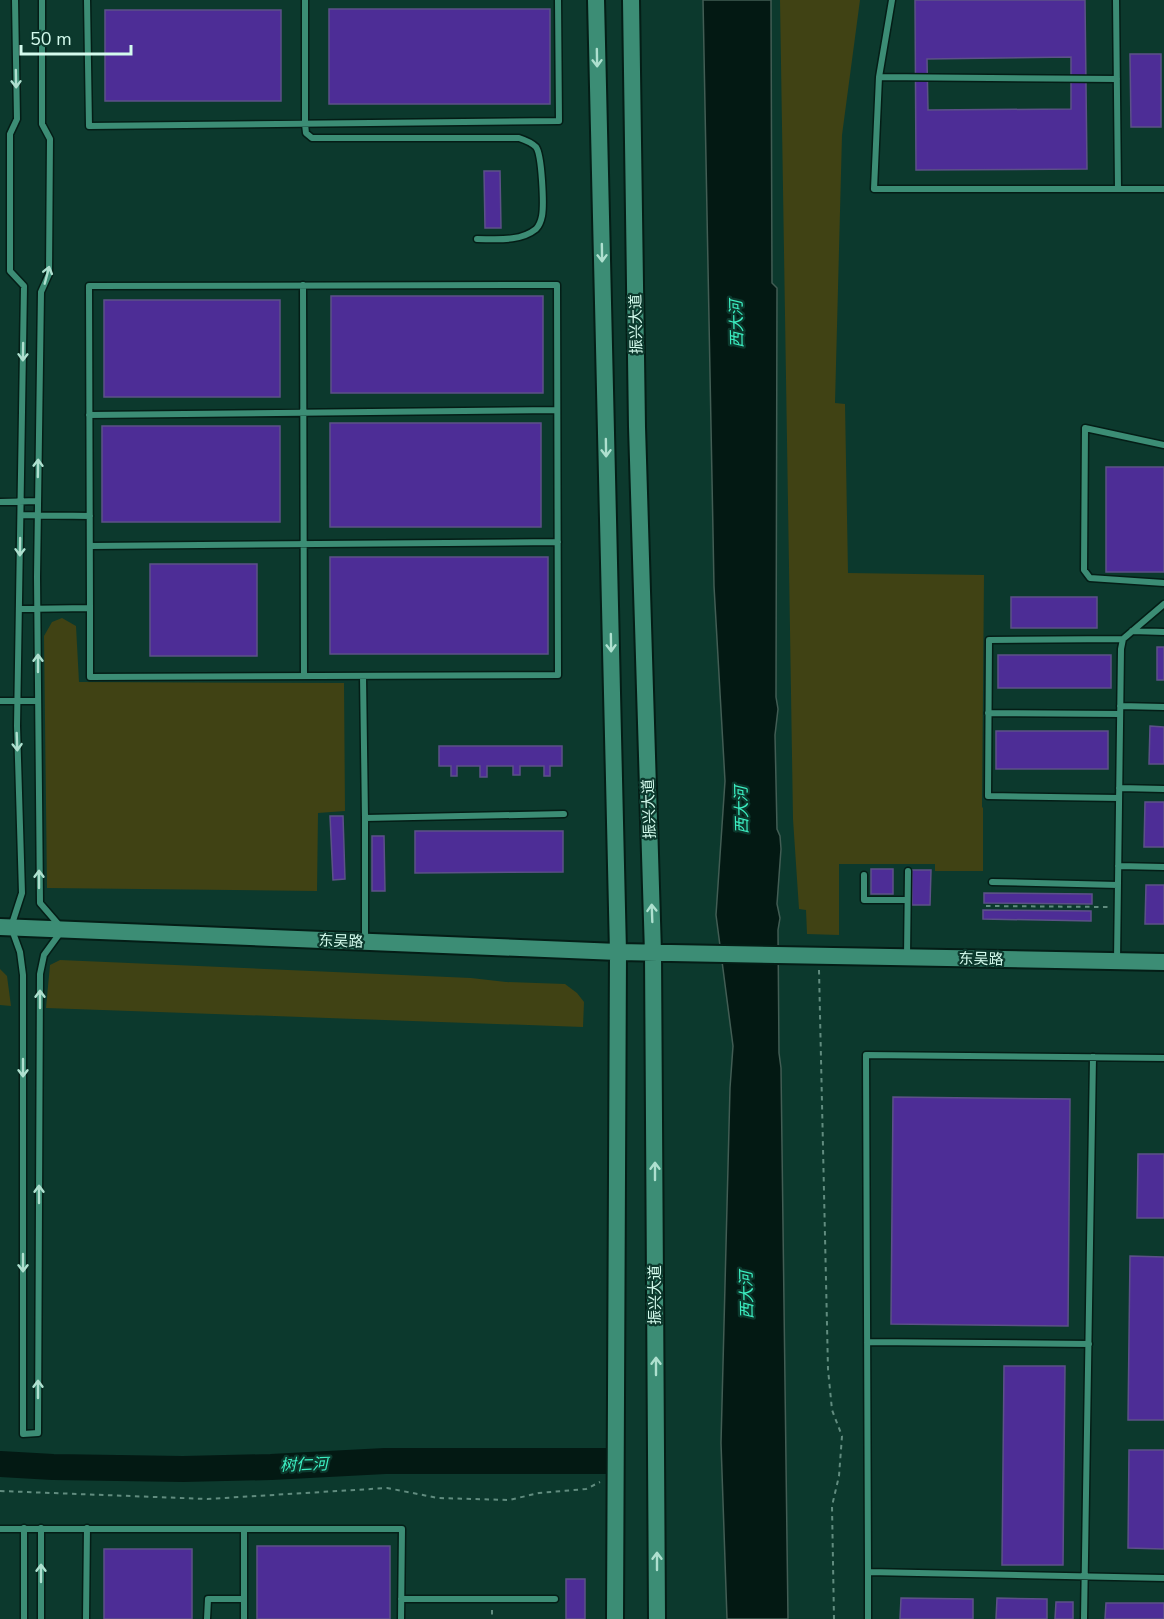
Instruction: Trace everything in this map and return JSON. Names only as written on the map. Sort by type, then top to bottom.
[{"type":"main road","points":[[596,0],[618,952],[615,1619]]},
{"type":"main road","name":"振兴大道","points":[[631,0],[637,427],[653,953],[657,1619]]},
{"type":"main road","name":"东吴路","points":[[6,927],[683,954],[1164,962]]},
{"type":"lane","points":[[15,0],[17,119],[10,134],[10,272],[24,286],[17,701],[22,893],[6,927],[20,952],[23,975],[23,1434],[38,1432],[40,974],[44,955],[62,930],[39,903],[40,292],[49,274],[50,162],[50,139],[42,124],[42,0]]},
{"type":"lane","points":[[87,0],[89,126],[559,122],[558,0]]},
{"type":"lane","points":[[305,0],[305,124],[306,133],[312,138],[519,138],[537,148],[541,166],[542,217],[538,227],[522,236],[512,238],[477,239]]},
{"type":"lane","points":[[892,0],[879,76],[874,189],[1164,189]]},
{"type":"lane","points":[[1116,0],[1118,189]]},
{"type":"lane","points":[[879,76],[1117,79]]},
{"type":"lane","points":[[303,285],[304,676]]},
{"type":"lane","points":[[557,285],[557,410],[558,675],[90,677],[89,286],[557,285]]},
{"type":"lane","points":[[90,416],[557,410]]},
{"type":"lane","points":[[1164,445],[1085,428],[1084,570],[1090,578],[1164,582]]},
{"type":"lane","points":[[0,502],[38,501]]},
{"type":"lane","points":[[21,514],[90,516]]},
{"type":"lane","points":[[90,546],[558,542]]},
{"type":"lane","points":[[1119,798],[988,796],[989,640],[1123,639],[1164,604]]},
{"type":"lane","points":[[19,609],[90,608]]},
{"type":"lane","points":[[1132,632],[1164,632]]},
{"type":"lane","points":[[1116,962],[1123,639]]},
{"type":"lane","points":[[363,676],[365,942]]},
{"type":"lane","points":[[0,701],[38,701]]},
{"type":"lane","points":[[988,713],[1164,707]]},
{"type":"lane","points":[[1119,788],[1164,789]]},
{"type":"lane","points":[[365,818],[564,814]]},
{"type":"lane","points":[[1118,866],[1164,867]]},
{"type":"lane","points":[[907,957],[908,871]]},
{"type":"lane","points":[[864,875],[864,900],[907,900]]},
{"type":"lane","points":[[992,882],[1118,885]]},
{"type":"lane","points":[[868,1619],[866,1055],[1164,1058]]},
{"type":"lane","points":[[1084,1619],[1093,1057]]},
{"type":"lane","points":[[867,1342],[1089,1344]]},
{"type":"lane","points":[[24,1528],[24,1619]]},
{"type":"lane","points":[[41,1528],[41,1619]]},
{"type":"lane","points":[[86,1619],[87,1528]]},
{"type":"lane","points":[[0,1529],[402,1529],[401,1619]]},
{"type":"lane","points":[[244,1529],[244,1619]]},
{"type":"lane","points":[[868,1572],[1164,1578]]},
{"type":"lane","points":[[207,1619],[208,1599],[244,1599]]},
{"type":"lane","points":[[401,1599],[555,1599]]},
{"type":"path","points":[[986,906],[1117,907]]},
{"type":"path","points":[[819,956],[828,1369],[832,1410],[842,1436],[839,1476],[832,1506],[834,1619]]},
{"type":"path","points":[[0,1491],[207,1499],[387,1488],[438,1498],[509,1500],[539,1493],[586,1489],[616,1474]]},
{"type":"shaded area","points":[[780,0],[860,0],[842,135],[835,403],[845,404],[848,573],[984,575],[983,871],[935,871],[935,864],[839,864],[839,935],[807,934],[806,910],[799,909],[793,819]]},
{"type":"shaded area","points":[[62,618],[76,626],[79,682],[344,683],[345,811],[318,813],[317,891],[47,888],[44,636],[52,622]]},
{"type":"shaded area","points":[[60,960],[565,984],[584,1002],[583,1027],[46,1008],[50,965]]},
{"type":"shaded area","points":[[0,969],[7,976],[11,1006],[0,1005]]},
{"type":"water","name":"西大河","points":[[703,0],[771,0],[772,283],[777,288],[776,697],[778,709],[775,735],[777,829],[781,849],[777,904],[780,918],[778,930],[779,1053],[788,1619],[727,1619],[721,1443],[733,1046],[716,915],[725,781],[714,586]]},
{"type":"building","points":[[915,0],[1085,0],[1087,169],[916,170]],"holes":[[[1071,57],[1071,109],[928,110],[927,59]]]},
{"type":"building","points":[[329,9],[550,9],[550,104],[329,104]]},
{"type":"building","points":[[105,10],[281,10],[281,101],[105,101]]},
{"type":"building","points":[[1130,54],[1161,54],[1161,127],[1131,127]]},
{"type":"building","points":[[484,171],[500,171],[501,228],[485,228]]},
{"type":"building","points":[[331,296],[543,296],[543,393],[331,393]]},
{"type":"building","points":[[104,300],[280,300],[280,397],[104,397]]},
{"type":"building","points":[[330,423],[541,423],[541,527],[330,527]]},
{"type":"building","points":[[102,426],[280,426],[280,522],[102,522]]},
{"type":"building","points":[[1106,467],[1164,467],[1164,572],[1106,572]]},
{"type":"building","points":[[330,557],[548,557],[548,654],[330,654]]},
{"type":"building","points":[[150,564],[257,564],[257,656],[150,656]]},
{"type":"building","points":[[1011,597],[1097,597],[1097,628],[1011,628]]},
{"type":"building","points":[[1157,647],[1164,647],[1164,680],[1157,680]]},
{"type":"building","points":[[998,655],[1111,655],[1111,688],[998,688]]},
{"type":"building","points":[[1150,726],[1164,727],[1164,764],[1149,764]]},
{"type":"building","points":[[996,731],[1108,731],[1108,769],[996,769]]},
{"type":"building","points":[[439,746],[562,746],[562,766],[550,766],[550,776],[544,776],[544,766],[520,766],[520,775],[513,775],[513,766],[487,766],[487,777],[480,777],[480,766],[457,766],[457,776],[451,776],[451,766],[439,766]]},
{"type":"building","points":[[1145,802],[1164,802],[1164,847],[1144,847]]},
{"type":"building","points":[[330,816],[343,816],[345,879],[333,880]]},
{"type":"building","points":[[415,831],[563,831],[563,872],[415,873]]},
{"type":"building","points":[[372,836],[384,836],[385,891],[372,891]]},
{"type":"building","points":[[871,869],[893,869],[893,894],[871,894]]},
{"type":"building","points":[[912,870],[931,870],[930,905],[912,905]]},
{"type":"building","points":[[1146,885],[1164,885],[1164,924],[1145,924]]},
{"type":"building","points":[[984,893],[1092,894],[1092,904],[984,903]]},
{"type":"building","points":[[983,910],[1091,911],[1091,921],[983,919]]},
{"type":"building","points":[[893,1097],[1070,1099],[1068,1326],[891,1324]]},
{"type":"building","points":[[1138,1154],[1164,1154],[1164,1218],[1137,1218]]},
{"type":"building","points":[[1130,1256],[1164,1257],[1164,1420],[1128,1420]]},
{"type":"building","points":[[1004,1366],[1065,1366],[1063,1565],[1002,1565]]},
{"type":"building","points":[[1129,1450],[1164,1450],[1164,1549],[1128,1548]]},
{"type":"building","points":[[257,1546],[390,1546],[390,1619],[257,1619]]},
{"type":"building","points":[[104,1549],[192,1549],[192,1619],[104,1619]]},
{"type":"building","points":[[566,1579],[585,1579],[585,1619],[566,1619]]},
{"type":"building","points":[[901,1598],[973,1599],[973,1619],[900,1619]]},
{"type":"building","points":[[997,1598],[1047,1599],[1047,1619],[996,1619]]},
{"type":"building","points":[[1056,1602],[1073,1602],[1073,1619],[1055,1619]]},
{"type":"building","points":[[1106,1603],[1164,1603],[1164,1619],[1105,1619]]},
{"type":"waterway","name":"树仁河","points":[[0,1464],[183,1469],[385,1461],[607,1461]]}]
